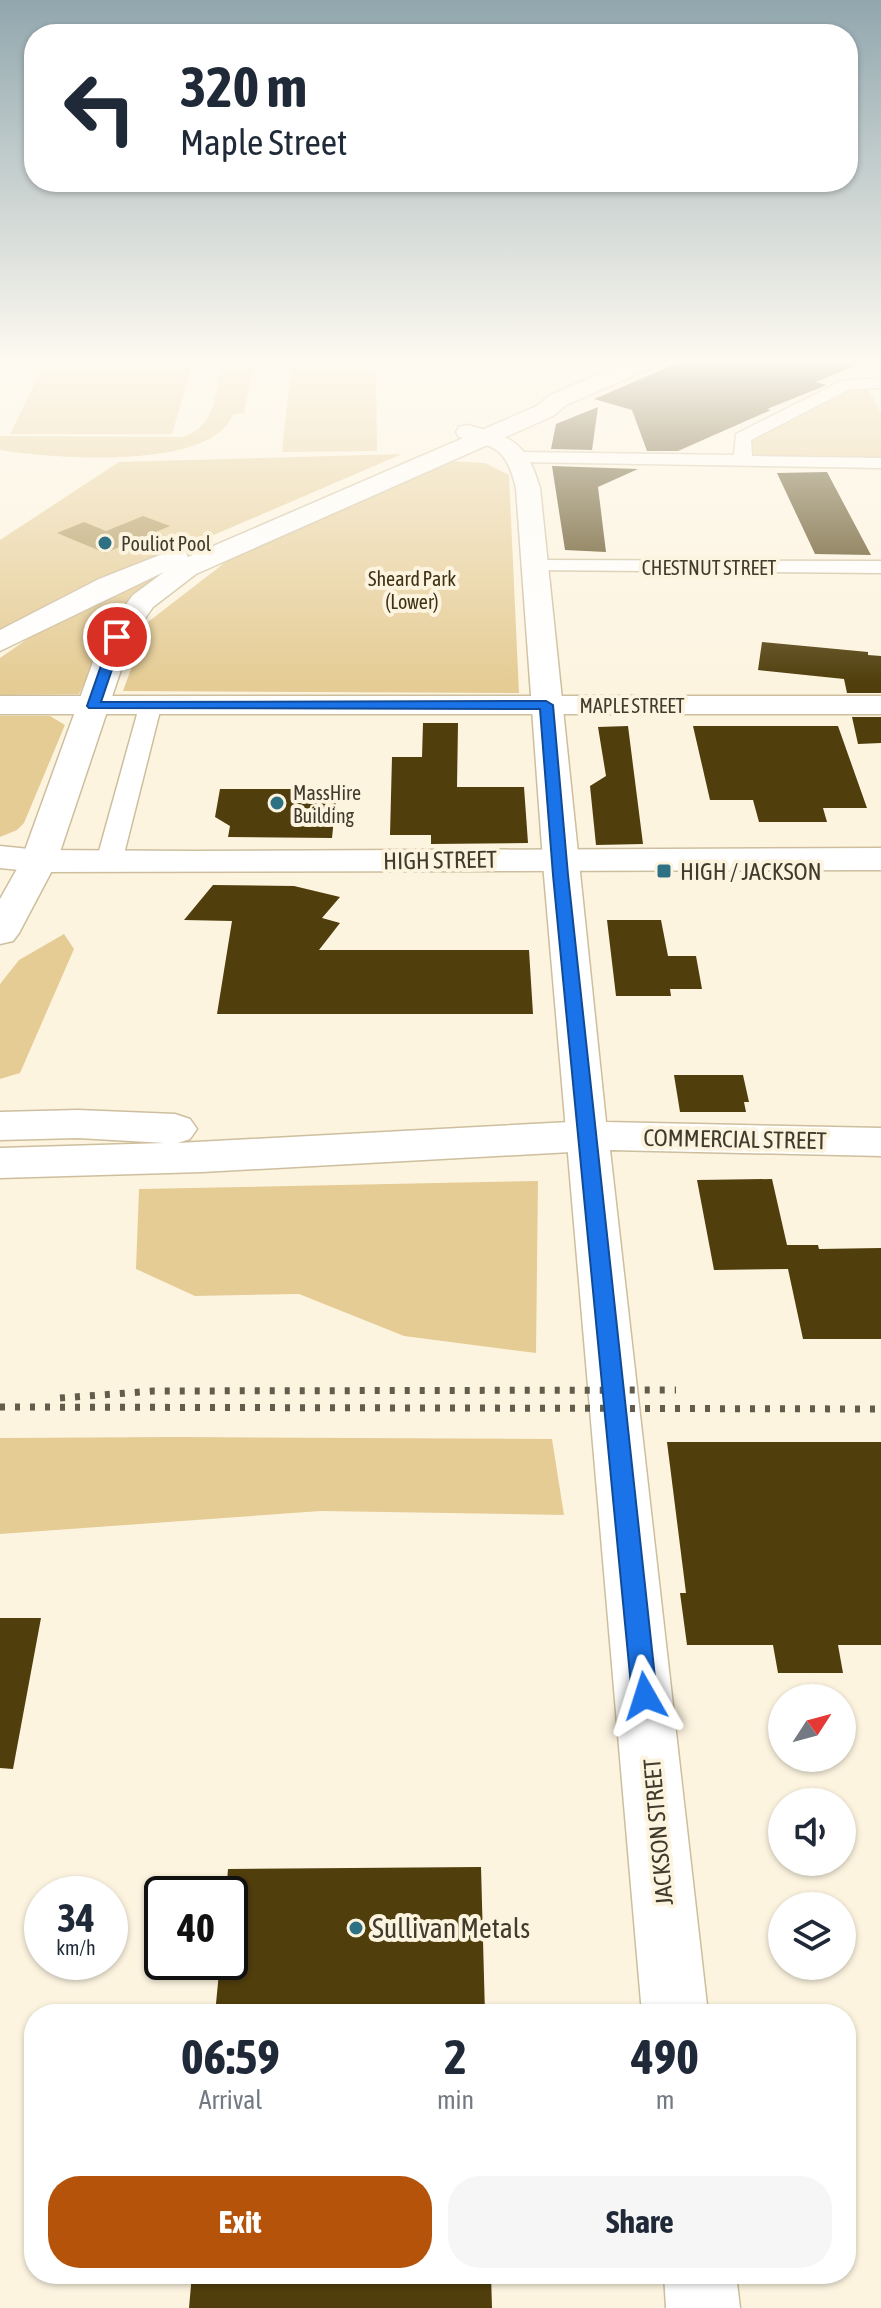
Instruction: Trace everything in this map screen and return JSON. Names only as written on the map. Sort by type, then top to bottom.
[{"type":"main road","points":[[0,642],[109,585],[395,468]]},
{"type":"main road","points":[[0,933],[39,861],[117,637],[143,601],[186,568],[402,468]]},
{"type":"main road","name":"MAPLE STREET","points":[[0,705],[881,705]]},
{"type":"main road","name":"HIGH STREET","points":[[0,857],[109,862],[881,859]]},
{"type":"main road","points":[[0,1126],[78,1124],[133,1128],[589,1136]]},
{"type":"main road","points":[[0,1163],[202,1157],[589,1136]]},
{"type":"street","name":"JACKSON STREET","points":[[523,468],[537,566],[560,859],[674,2004]]},
{"type":"street","name":"CHESTNUT STREET","points":[[537,566],[881,567]]},
{"type":"street","points":[[109,862],[150,707]]},
{"type":"street","name":"COMMERCIAL STREET","points":[[589,1136],[881,1142]]},
{"type":"street","points":[[701,2284],[703,2308]]},
{"type":"green space","points":[[110,468],[370,468],[28,615],[0,632],[0,540]]},
{"type":"green space","name":"Sheard Park (Lower)","points":[[432,468],[494,468],[509,475],[519,693],[123,691],[148,622],[227,561]]},
{"type":"green space","points":[[159,576],[102,646],[79,694],[0,695],[0,658],[42,629]]},
{"type":"green space","points":[[0,716],[50,716],[65,725],[24,823],[17,830],[0,837]]},
{"type":"green space","points":[[64,934],[74,949],[20,1073],[0,1079],[0,984],[19,960]]},
{"type":"green space","points":[[538,1181],[536,1353],[404,1336],[299,1294],[195,1296],[136,1269],[139,1189]]},
{"type":"green space","points":[[0,1438],[552,1439],[564,1515],[321,1511],[0,1534]]},
{"type":"shaded area","name":"Pouliot Pool","points":[[143,516],[170,526],[105,553],[57,533],[84,522],[106,531]]},
{"type":"building","points":[[552,468],[638,469],[598,487],[606,552],[565,550]]},
{"type":"building","points":[[827,472],[871,555],[815,554],[777,473]]},
{"type":"building","points":[[762,642],[868,652],[868,655],[881,656],[881,693],[847,693],[844,679],[758,670]]},
{"type":"building","points":[[852,717],[881,717],[881,743],[858,744]]},
{"type":"building","points":[[423,723],[458,723],[457,787],[524,787],[528,843],[431,844],[431,835],[390,835],[392,757],[422,757]]},
{"type":"building","points":[[628,726],[643,844],[596,845],[590,786],[606,776],[598,727]]},
{"type":"building","points":[[693,726],[838,726],[867,808],[823,808],[827,822],[759,822],[753,800],[710,800]]},
{"type":"building","name":"MassHire Building","points":[[220,789],[337,789],[332,838],[228,837],[230,826],[215,817]]},
{"type":"building","points":[[213,885],[294,886],[340,897],[322,918],[340,923],[319,950],[529,950],[533,1014],[217,1014],[232,921],[184,920]]},
{"type":"building","points":[[607,920],[661,920],[668,956],[696,956],[702,989],[670,989],[671,996],[616,996]]},
{"type":"building","points":[[674,1075],[743,1075],[749,1102],[744,1102],[746,1112],[680,1112]]},
{"type":"building","points":[[772,1179],[787,1245],[818,1245],[819,1249],[881,1248],[881,1339],[803,1339],[788,1269],[714,1270],[697,1180]]},
{"type":"building","points":[[667,1442],[881,1442],[881,1645],[838,1645],[843,1673],[778,1673],[773,1645],[687,1645],[680,1593],[686,1593]]},
{"type":"building","points":[[0,1618],[41,1618],[13,1769],[0,1768]]},
{"type":"building","name":"Sullivan Metals","points":[[481,1867],[485,2004],[216,2004],[218,1980],[248,1980],[248,1876],[227,1876],[228,1869]]},
{"type":"building","points":[[191,2284],[491,2284],[492,2308],[189,2308]]},
{"type":"railway","points":[[60,1398],[154,1391],[676,1390]]},
{"type":"railway","points":[[0,1407],[881,1409]]},
{"type":"place","name":"Pouliot Pool","points":[[105,543]]},
{"type":"place","name":"MassHire Building","points":[[277,803]]},
{"type":"place","name":"HIGH / JACKSON","points":[[664,871]]},
{"type":"place","name":"Sullivan Metals","points":[[356,1928]]},
{"type":"route","points":[[117,637],[93,706],[546,705],[645,1696]]}]
